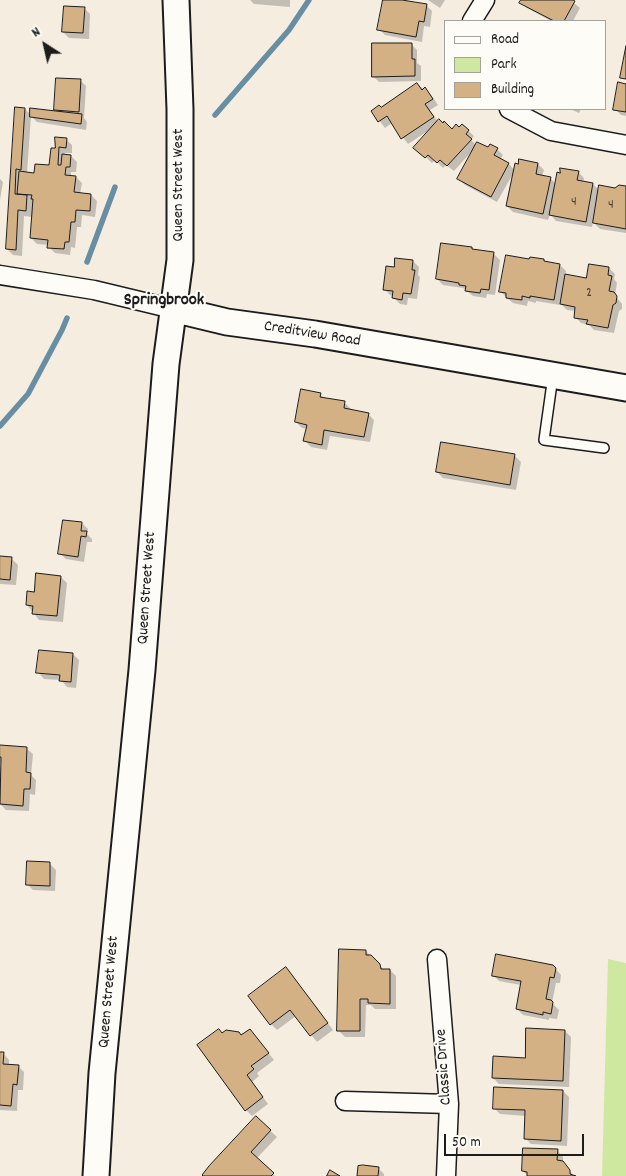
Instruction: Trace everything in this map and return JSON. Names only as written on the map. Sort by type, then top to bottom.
[{"type":"main road","name":"Queen Street West","points":[[96,1176],[102,1073],[142,670],[166,364],[180,260],[180,109],[176,0]]},
{"type":"main road","name":"Creditview Road","points":[[173,309],[226,322],[315,334],[626,388]]},
{"type":"street","points":[[473,20],[485,0]]},
{"type":"street","points":[[511,110],[551,131],[626,145]]},
{"type":"street","name":"Creditview Road","points":[[0,275],[94,290],[173,309]]},
{"type":"street","name":"Classic Drive","points":[[437,959],[449,1104],[446,1176]]},
{"type":"street","points":[[345,1101],[449,1104]]},
{"type":"lane","points":[[554,376],[544,440],[604,448]]},
{"type":"green space","points":[[608,959],[626,963],[626,1176],[602,1176]]},
{"type":"building","points":[[383,0],[402,0],[427,4],[424,22],[419,21],[416,37],[377,30]]},
{"type":"building","points":[[521,0],[575,1],[565,20],[552,20],[519,3]]},
{"type":"building","points":[[64,6],[85,7],[83,33],[62,32]]},
{"type":"building","points":[[372,43],[412,43],[412,59],[415,59],[415,76],[372,77]]},
{"type":"building","points":[[626,46],[626,79],[620,78]]},
{"type":"building","points":[[56,78],[81,79],[79,112],[54,110]]},
{"type":"building","points":[[618,82],[626,84],[626,112],[613,110]]},
{"type":"building","points":[[417,83],[422,90],[425,87],[433,99],[425,104],[434,117],[401,139],[387,116],[378,122],[371,111],[379,105],[381,107]]},
{"type":"building","points":[[15,107],[25,108],[21,170],[16,169],[15,194],[27,195],[26,211],[18,210],[16,250],[6,249]]},
{"type":"building","points":[[30,108],[82,114],[81,124],[30,117]]},
{"type":"building","points":[[439,119],[452,129],[456,124],[459,127],[462,124],[469,130],[466,134],[472,139],[447,166],[440,160],[437,163],[428,155],[425,158],[413,148]]},
{"type":"building","points":[[55,137],[67,138],[66,148],[59,147],[58,165],[61,165],[62,154],[71,155],[70,167],[66,167],[65,175],[76,176],[74,192],[91,194],[90,211],[76,210],[75,222],[71,222],[69,242],[65,242],[64,249],[47,248],[48,240],[30,238],[32,195],[17,194],[19,171],[34,173],[35,164],[49,165],[51,148],[55,148]]},
{"type":"building","points":[[477,142],[488,147],[490,144],[498,148],[494,155],[509,163],[491,197],[457,179]]},
{"type":"building","points":[[519,159],[538,163],[536,174],[551,177],[543,214],[506,206],[515,163],[518,164]]},
{"type":"building","points":[[560,168],[579,171],[577,180],[593,183],[586,222],[549,215],[557,172],[560,173]]},
{"type":"building","points":[[599,185],[615,188],[619,185],[626,186],[626,229],[593,223]]},
{"type":"building","points":[[441,243],[494,252],[489,290],[481,289],[480,293],[465,291],[466,286],[459,285],[459,283],[436,279]]},
{"type":"building","points":[[506,255],[529,259],[530,257],[544,259],[544,261],[560,264],[554,300],[530,296],[530,298],[522,296],[522,300],[506,298],[506,293],[499,292]]},
{"type":"building","points":[[395,258],[413,260],[412,270],[415,270],[411,294],[403,293],[402,300],[392,298],[393,291],[383,290],[386,266],[394,267]]},
{"type":"building","points":[[589,264],[609,267],[608,275],[612,276],[609,291],[614,292],[617,296],[608,328],[586,324],[588,320],[574,318],[575,307],[560,304],[565,274],[586,278]]},
{"type":"building","points":[[301,389],[321,393],[320,397],[345,401],[344,408],[369,413],[364,437],[324,430],[322,445],[303,441],[307,425],[295,422]]},
{"type":"building","points":[[441,442],[515,454],[510,485],[436,472]]},
{"type":"building","points":[[63,520],[82,522],[81,531],[87,531],[86,537],[81,536],[78,557],[58,554]]},
{"type":"building","points":[[0,556],[12,557],[10,580],[0,579]]},
{"type":"building","points":[[36,573],[61,576],[57,616],[32,614],[33,606],[26,605],[27,591],[34,592]]},
{"type":"building","points":[[39,650],[73,653],[71,682],[59,681],[60,675],[36,673]]},
{"type":"building","points":[[0,745],[27,747],[26,772],[31,773],[30,789],[24,789],[23,806],[0,804]]},
{"type":"building","points":[[27,861],[50,862],[50,886],[26,885]]},
{"type":"building","points":[[339,949],[366,950],[366,955],[371,955],[380,964],[381,969],[390,969],[390,1004],[368,1003],[368,999],[360,999],[360,1031],[337,1031]]},
{"type":"building","points":[[496,954],[553,965],[556,968],[554,978],[550,977],[546,999],[553,1002],[551,1014],[543,1012],[543,1015],[516,1009],[521,981],[492,976]]},
{"type":"building","points":[[286,967],[328,1023],[310,1036],[290,1010],[270,1025],[248,996]]},
{"type":"building","points":[[526,1028],[565,1030],[563,1081],[492,1078],[493,1056],[525,1058]]},
{"type":"building","points":[[219,1029],[222,1033],[226,1030],[239,1032],[241,1035],[250,1029],[269,1053],[251,1066],[254,1069],[247,1075],[263,1097],[245,1111],[197,1045]]},
{"type":"building","points":[[0,1052],[4,1052],[3,1064],[19,1065],[17,1085],[13,1084],[11,1106],[0,1105]]},
{"type":"building","points":[[494,1087],[563,1090],[561,1141],[524,1139],[525,1110],[493,1109]]},
{"type":"building","points":[[256,1116],[271,1130],[251,1152],[274,1173],[271,1176],[203,1176],[209,1166]]},
{"type":"building","points":[[523,1148],[558,1149],[557,1160],[563,1161],[570,1170],[570,1174],[576,1176],[527,1176],[527,1172],[522,1171]]},
{"type":"building","points":[[358,1166],[379,1167],[378,1176],[357,1176]]},
{"type":"building","points":[[330,1170],[340,1176],[327,1176]]},
{"type":"waterway","points":[[215,115],[289,30],[309,0]]},
{"type":"waterway","points":[[87,262],[115,187]]},
{"type":"waterway","points":[[0,426],[28,394],[67,318]]},
{"type":"district","name":"Springbrook","points":[[164,302]]}]
